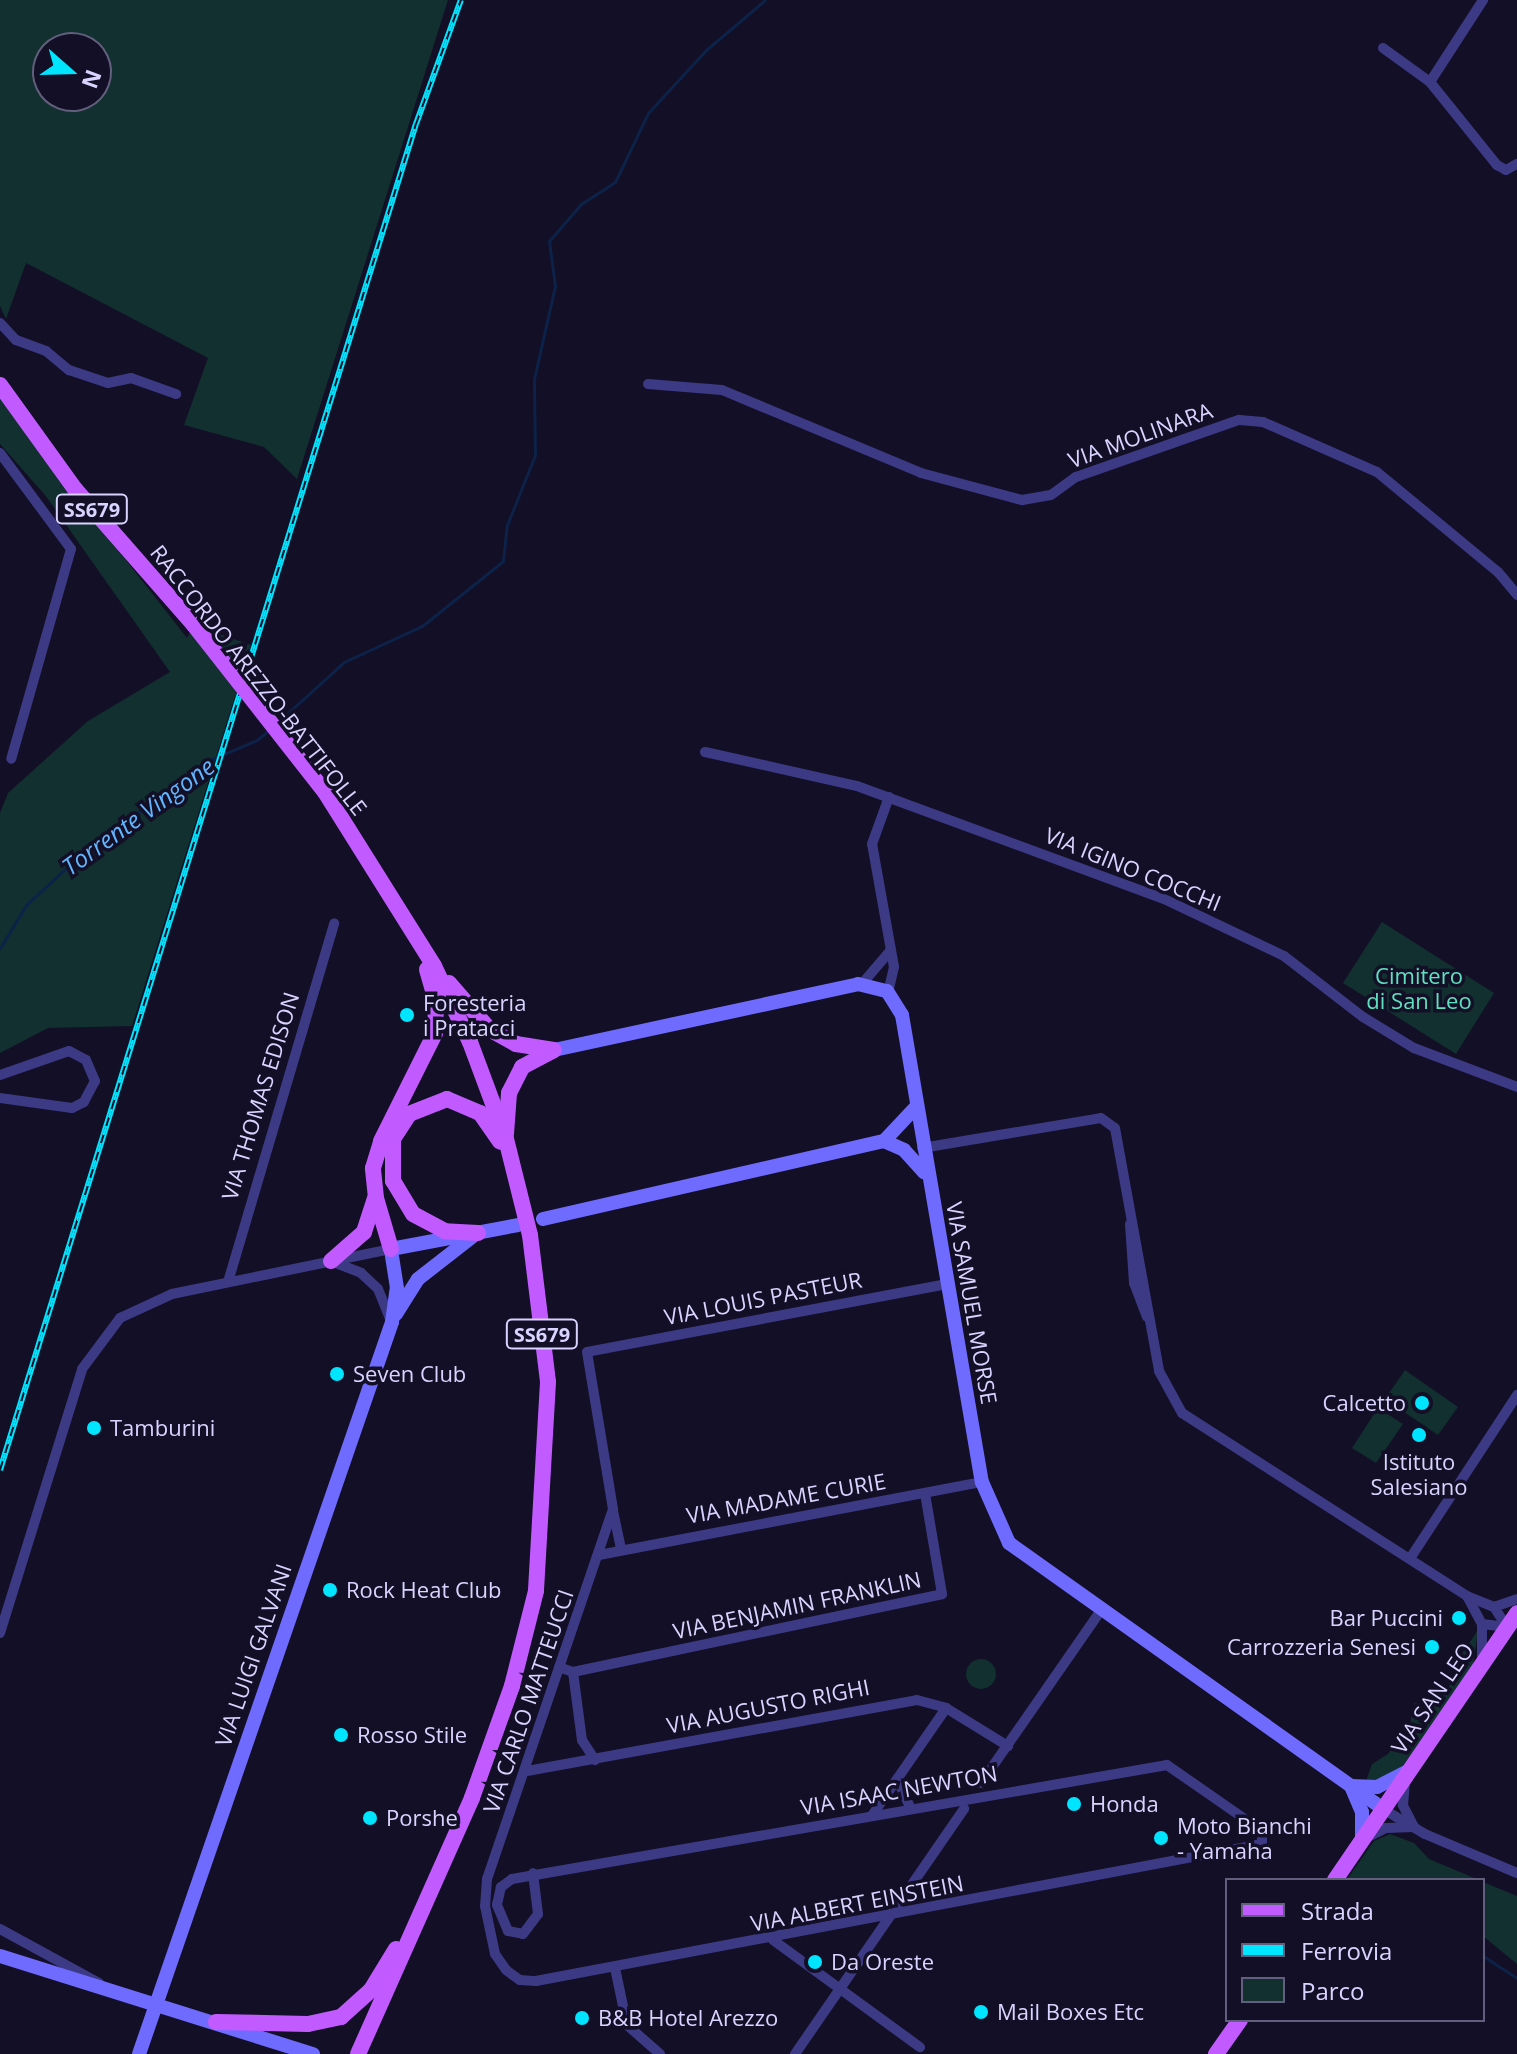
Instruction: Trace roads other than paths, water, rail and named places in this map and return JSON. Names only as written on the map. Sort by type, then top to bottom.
[{"type":"main road","name":"RACCORDO AREZZO-BATTIFOLLE","points":[[0,385],[75,489],[194,625],[325,792],[434,966],[470,1042],[506,1139],[530,1235],[548,1382],[536,1591],[512,1686],[472,1798],[358,2054]]},
{"type":"main road","points":[[390,1245],[376,1198],[376,1153],[435,1033],[436,1001],[422,948]]},
{"type":"main road","points":[[434,966],[489,1029],[516,1044],[554,1050]]},
{"type":"main road","points":[[506,1139],[509,1093],[522,1067],[554,1050]]},
{"type":"main road","points":[[390,1245],[383,1173],[393,1139],[409,1114],[447,1099],[480,1113],[511,1157]]},
{"type":"main road","points":[[393,1139],[393,1181],[413,1214],[445,1231],[478,1233]]},
{"type":"main road","points":[[331,1261],[364,1232],[376,1198]]},
{"type":"main road","name":"VIA SAN LEO","points":[[1336,1878],[1512,1620]]},
{"type":"main road","points":[[216,2022],[325,2023],[341,2017],[371,1990],[425,1904]]},
{"type":"main road","points":[[1216,2054],[1239,2022]]},
{"type":"street","points":[[1430,82],[1483,0]]},
{"type":"street","points":[[1383,48],[1430,82],[1497,165],[1506,170],[1517,164]]},
{"type":"street","points":[[0,323],[16,340],[46,351],[69,370],[108,383],[131,378],[176,394]]},
{"type":"street","name":"VIA MOLINARA","points":[[648,384],[722,390],[907,467],[1022,500],[1051,495],[1076,477],[1239,420],[1263,422],[1377,472],[1498,572],[1517,595]]},
{"type":"street","points":[[0,453],[71,549],[11,759]]},
{"type":"street","name":"VIA IGINO COCCHI","points":[[705,752],[889,797],[1162,898],[1284,956],[1363,1017],[1414,1048],[1517,1087]]},
{"type":"street","points":[[889,797],[872,844],[902,1015]]},
{"type":"street","name":"VIA THOMAS EDISON","points":[[228,1282],[334,923]]},
{"type":"street","points":[[861,985],[892,948]]},
{"type":"street","points":[[883,991],[892,948]]},
{"type":"street","points":[[883,991],[894,967]]},
{"type":"street","points":[[554,1050],[861,985],[883,991]]},
{"type":"street","name":"VIA SAMUEL MORSE","points":[[883,991],[902,1015],[920,1139],[982,1482],[1009,1543],[1100,1612],[1383,1809]]},
{"type":"street","points":[[0,1075],[69,1051],[86,1060],[95,1081],[84,1102],[72,1108],[0,1098]]},
{"type":"street","points":[[543,1219],[884,1141],[901,1129],[915,1108]]},
{"type":"street","points":[[904,1150],[920,1139],[1101,1118],[1115,1128],[1129,1198],[1134,1283],[1150,1327],[1159,1371],[1182,1413],[1411,1557],[1467,1596],[1494,1607],[1512,1620]]},
{"type":"street","points":[[901,1129],[920,1139]]},
{"type":"street","points":[[884,1141],[904,1150],[927,1179]]},
{"type":"street","points":[[0,1633],[82,1369],[99,1339],[143,1303],[390,1245],[518,1225]]},
{"type":"street","name":"VIA LUIGI GALVANI","points":[[392,1322],[418,1279],[478,1233]]},
{"type":"street","name":"VIA LUIGI GALVANI","points":[[139,2054],[392,1322],[397,1288],[390,1245]]},
{"type":"street","points":[[331,1261],[361,1273],[378,1289],[392,1322]]},
{"type":"street","name":"VIA LOUIS PASTEUR","points":[[587,1352],[947,1284]]},
{"type":"street","name":"VIA CARLO MATTEUCCI","points":[[587,1352],[621,1548]]},
{"type":"street","points":[[1411,1557],[1517,1395]]},
{"type":"street","name":"VIA MADAME CURIE","points":[[599,1555],[621,1548],[982,1482]]},
{"type":"street","name":"VIA BENJAMIN FRANKLIN","points":[[573,1672],[942,1594],[925,1493]]},
{"type":"street","name":"VIA CARLO MATTEUCCI","points":[[485,1906],[487,1879],[527,1771],[613,1509]]},
{"type":"street","points":[[1467,1596],[1482,1624],[1482,1664]]},
{"type":"street","points":[[1494,1607],[1517,1599]]},
{"type":"street","points":[[981,1783],[1100,1612]]},
{"type":"street","points":[[1482,1624],[1512,1620]]},
{"type":"street","points":[[559,1667],[573,1672],[582,1740],[595,1760]]},
{"type":"street","name":"VIA AUGUSTO RIGHI","points":[[527,1771],[885,1703],[917,1700],[946,1708],[1008,1746]]},
{"type":"street","points":[[873,1814],[946,1708]]},
{"type":"street","name":"VIA ISAAC NEWTON","points":[[533,1873],[534,1886],[538,1914],[532,1928],[523,1934],[508,1931],[497,1905],[501,1887],[512,1879],[873,1814],[910,1807],[1167,1765],[1255,1825]]},
{"type":"street","points":[[1409,1770],[1377,1787],[1351,1786],[1362,1812],[1362,1840],[1386,1828],[1414,1827]]},
{"type":"street","points":[[1409,1770],[1403,1805],[1414,1827]]},
{"type":"street","points":[[897,1779],[910,1807]]},
{"type":"street","points":[[795,2054],[964,1809]]},
{"type":"street","points":[[1383,1809],[1414,1827],[1517,1873]]},
{"type":"street","name":"VIA ALBERT EINSTEIN","points":[[485,1906],[495,1954],[520,1980],[615,1968],[773,1940],[1255,1849],[1263,1835],[1255,1825]]},
{"type":"street","points":[[0,1929],[100,1984]]},
{"type":"street","points":[[773,1940],[920,2047]]},
{"type":"street","points":[[0,1956],[100,1984],[313,2054]]},
{"type":"street","points":[[615,1968],[627,2025],[660,2054]]},
{"type":"waterway","name":"Torrente Vingone","points":[[278,722],[344,662],[422,626],[503,561],[507,525],[535,455],[534,379],[555,286],[549,241],[581,204],[615,182],[648,113],[706,50],[765,0]]},
{"type":"waterway","name":"Torrente Vingone","points":[[0,948],[26,905],[77,858],[205,762],[257,740],[269,730]]},
{"type":"waterway","points":[[1485,1957],[1517,1978]]},
{"type":"railway","points":[[0,1470],[416,124],[461,0]]},
{"type":"place","name":"Foresteria i Pratacci","points":[[407,1015]]},
{"type":"place","name":"Seven Club","points":[[337,1374]]},
{"type":"place","name":"Calcetto","points":[[1422,1403]]},
{"type":"place","name":"Tamburini","points":[[94,1428]]},
{"type":"place","name":"Istituto Salesiano","points":[[1419,1435]]},
{"type":"place","name":"Rock Heat Club","points":[[330,1590]]},
{"type":"place","name":"Bar Puccini","points":[[1459,1618]]},
{"type":"place","name":"Carrozzeria Senesi","points":[[1432,1647]]},
{"type":"place","name":"Rosso Stile","points":[[341,1735]]},
{"type":"place","name":"Honda","points":[[1074,1804]]},
{"type":"place","name":"Porshe","points":[[370,1818]]},
{"type":"place","name":"Moto Bianchi - Yamaha","points":[[1161,1838]]},
{"type":"place","name":"Da Oreste","points":[[815,1962]]},
{"type":"place","name":"Mail Boxes Etc","points":[[981,2012]]},
{"type":"place","name":"B&B Hotel Arezzo","points":[[582,2018]]},
{"type":"park label","name":"Cimitero di San Leo","points":[[1419,988]]}]
